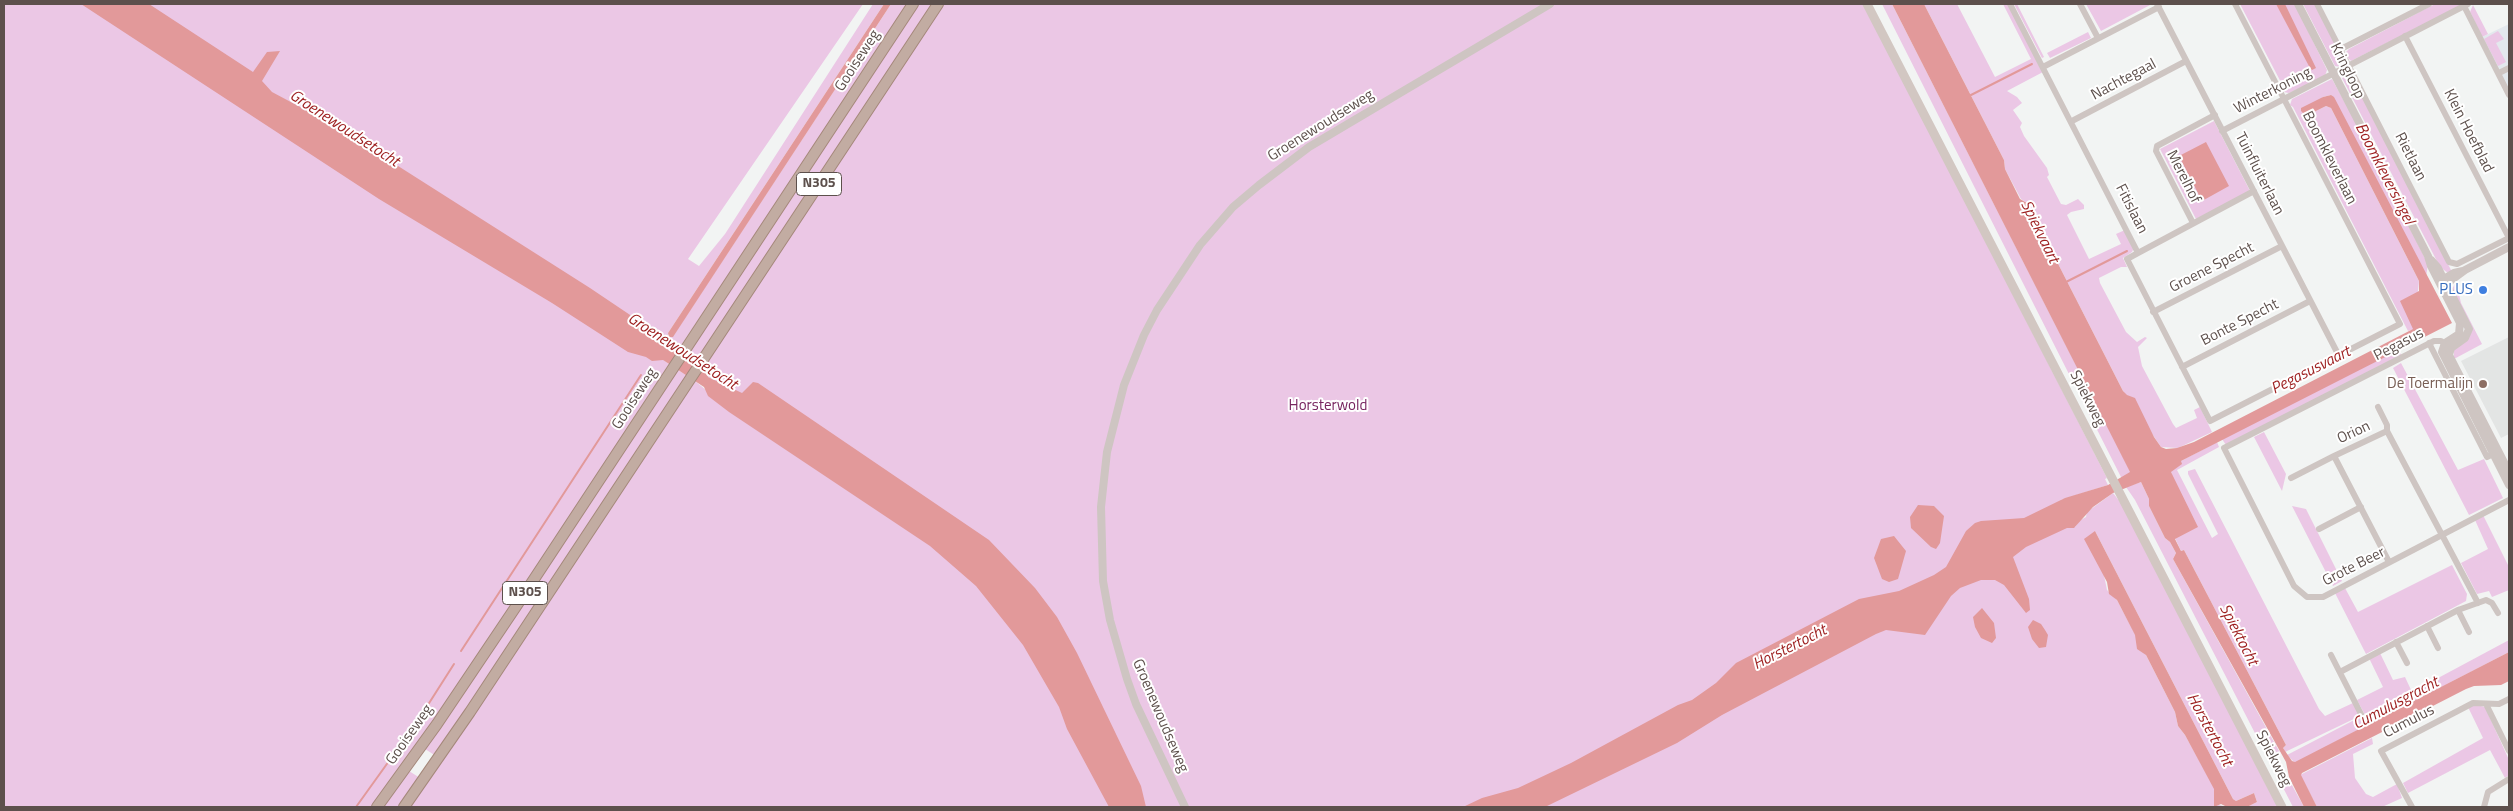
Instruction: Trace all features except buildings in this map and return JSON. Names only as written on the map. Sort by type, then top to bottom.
[{"type":"highway","name":"Gooiseweg","points":[[377,807],[438,724],[913,4]]},
{"type":"highway","name":"N305","points":[[404,807],[470,712],[938,4]]},
{"type":"main road","name":"Spiekweg","points":[[1867,4],[2282,807]]},
{"type":"street","name":"Groenewoudseweg","points":[[1186,807],[1136,704],[1110,620],[1103,581],[1101,508],[1107,452],[1124,385],[1144,335],[1157,310],[1200,245],[1233,207],[1259,185],[1309,147],[1550,4]]},
{"type":"street","name":"Fitislaan","points":[[2010,4],[2072,121],[2138,253],[2127,259],[2210,422],[2339,356]]},
{"type":"street","points":[[2080,4],[2098,38]]},
{"type":"street","name":"Boomkleverlaan","points":[[2235,4],[2400,324],[2339,356]]},
{"type":"street","name":"Kringloop","points":[[2298,4],[2428,256],[2469,329],[2465,338],[2448,346]]},
{"type":"street","name":"Rietlaan","points":[[2317,4],[2449,262],[2457,264],[2509,238]]},
{"type":"street","points":[[2341,50],[2429,4]]},
{"type":"street","points":[[2042,67],[2158,5]]},
{"type":"street","name":"Tuinfluiterlaan","points":[[2158,5],[2339,356]]},
{"type":"street","points":[[2466,5],[2509,95]]},
{"type":"street","name":"Winterkoning","points":[[2222,131],[2466,5]]},
{"type":"street","name":"Klein Hoefblad","points":[[2405,36],[2509,238]]},
{"type":"street","name":"Nachtegaal","points":[[2072,121],[2186,61]]},
{"type":"street","points":[[2498,73],[2509,68]]},
{"type":"street","name":"Merelhof","points":[[2193,224],[2156,151],[2157,146],[2214,116]]},
{"type":"street","points":[[2138,253],[2254,191]]},
{"type":"street","name":"Groene Specht","points":[[2153,312],[2282,246]]},
{"type":"street","points":[[2443,282],[2509,248]]},
{"type":"street","name":"Bonte Specht","points":[[2182,367],[2310,301]]},
{"type":"street","name":"Pegasus","points":[[2224,448],[2429,343],[2441,341],[2448,346]]},
{"type":"street","points":[[2429,343],[2487,457],[2496,452]]},
{"type":"street","points":[[2448,346],[2449,355],[2496,452],[2509,485]]},
{"type":"street","points":[[2378,407],[2387,425],[2387,431]]},
{"type":"street","name":"Orion","points":[[2389,562],[2334,456],[2387,431],[2478,603]]},
{"type":"street","name":"Grote Beer","points":[[2224,448],[2294,586],[2307,597],[2323,597],[2509,501]]},
{"type":"street","points":[[2496,452],[2508,468]]},
{"type":"street","points":[[2290,478],[2334,456]]},
{"type":"street","points":[[2319,529],[2361,507]]},
{"type":"street","points":[[2340,672],[2458,610],[2486,600],[2492,603],[2498,613]]},
{"type":"street","points":[[2458,610],[2469,632]]},
{"type":"street","points":[[2427,626],[2438,648]]},
{"type":"street","points":[[2396,642],[2407,663]]},
{"type":"street","points":[[2331,655],[2362,716]]},
{"type":"street","name":"Cumulus","points":[[2412,807],[2381,751],[2473,703],[2499,704],[2509,699]]},
{"type":"street","points":[[2486,704],[2509,751]]},
{"type":"street","points":[[2484,807],[2488,792],[2509,780]]},
{"type":"shaded area","points":[[2509,24],[2509,95],[2480,38]]},
{"type":"shaded area","points":[[2509,337],[2509,434],[2501,438],[2461,361]]},
{"type":"green space","points":[[4,4],[863,4],[688,259],[699,266],[725,234],[873,4],[884,4],[668,333],[669,337],[673,336],[891,4],[909,4],[676,353],[649,333],[644,324],[626,350],[662,359],[669,364],[469,672],[373,807],[4,807]]},
{"type":"green space","points":[[919,4],[933,4],[695,366],[685,359]]},
{"type":"green space","name":"Horsterwold","points":[[944,4],[1864,4],[2107,478],[2105,479],[2108,485],[2061,500],[2075,527],[2079,521],[2086,517],[2087,512],[2113,493],[2121,503],[2278,807],[2247,807],[2257,802],[2254,793],[2236,801],[2233,799],[2095,531],[2107,590],[2117,600],[2146,655],[2175,712],[2178,726],[2215,789],[2219,805],[2227,807],[408,807],[489,693],[695,381],[706,390],[727,387],[708,377],[701,370]]},
{"type":"green space","points":[[1882,4],[1892,4],[2131,472],[2122,479]]},
{"type":"green space","points":[[1924,4],[1957,4],[1995,77],[2031,59],[2003,4],[2008,4],[2043,72],[2007,91],[2017,97],[2022,103],[2013,110],[2022,123],[2020,127],[2024,136],[2047,168],[2049,175],[2047,177],[2061,204],[2066,205],[2078,199],[2084,205],[2084,209],[2067,215],[2089,259],[2121,244],[2116,234],[2125,230],[2134,248],[2132,252],[2123,258],[2127,267],[2121,267],[2099,278],[2100,283],[2126,332],[2137,342],[2145,337],[2147,338],[2138,347],[2142,366],[2176,428],[2197,418],[2194,410],[2200,407],[2212,432],[2178,448],[2161,447],[2123,391],[2027,203],[2021,199],[2005,169],[2004,160]]},
{"type":"green space","points":[[2014,4],[2017,4],[2044,57],[2042,58]]},
{"type":"green space","points":[[2086,4],[2152,4],[2101,31]]},
{"type":"green space","points":[[2240,4],[2295,4],[2327,70],[2325,76],[2289,93],[2284,92],[2285,90]]},
{"type":"green space","points":[[2303,4],[2315,4],[2344,61],[2342,67],[2335,66]]},
{"type":"green space","points":[[2435,4],[2464,4],[2351,61],[2347,57],[2346,52],[2349,49]]},
{"type":"green space","points":[[2473,5],[2488,34],[2482,37],[2470,12]]},
{"type":"green space","points":[[2498,31],[2504,39],[2496,43],[2506,62],[2498,66],[2484,39]]},
{"type":"green space","points":[[2088,32],[2091,38],[2050,58],[2047,53]]},
{"type":"green space","points":[[2347,71],[2351,73],[2452,272],[2448,273],[2440,267],[2342,78],[2341,75]]},
{"type":"green space","points":[[2332,79],[2428,264],[2426,277],[2331,95],[2323,97],[2306,116],[2326,106],[2331,108],[2419,281],[2414,329],[2408,331],[2293,107],[2290,105],[2292,99]]},
{"type":"green space","points":[[2214,121],[2250,191],[2196,219],[2160,149]]},
{"type":"green space","points":[[2456,281],[2461,303],[2482,344],[2454,359],[2454,348],[2469,337],[2452,290]]},
{"type":"green space","points":[[2398,348],[2401,355],[2226,445],[2222,439]]},
{"type":"green space","points":[[2401,363],[2458,470],[2484,459],[2503,498],[2469,515],[2393,368]]},
{"type":"green space","points":[[678,370],[688,376],[436,756],[425,749]]},
{"type":"green space","points":[[2264,432],[2286,474],[2282,491],[2254,437]]},
{"type":"green space","points":[[2217,442],[2219,447],[2177,470],[2212,538],[2218,534],[2188,471],[2195,469],[2319,709],[2325,716],[2353,703],[2360,716],[2285,752],[2283,748],[2286,745],[2184,550],[2181,551],[2175,538],[2171,470],[2181,461]]},
{"type":"green space","points":[[2141,482],[2149,499],[2149,506],[2165,538],[2170,542],[2176,553],[2173,559],[2279,751],[2281,755],[2278,757],[2283,769],[2304,807],[2293,807],[2135,500],[2126,487]]},
{"type":"green space","points":[[2292,506],[2306,509],[2342,581],[2333,586]]},
{"type":"green space","points":[[2483,515],[2509,567],[2509,590],[2492,597],[2489,591],[2477,594],[2461,563],[2488,549],[2475,520]]},
{"type":"green space","points":[[2452,565],[2467,594],[2466,601],[2366,654],[2335,593],[2345,588],[2358,612]]},
{"type":"green space","points":[[2509,640],[2509,652],[2370,724],[2357,700],[2383,687],[2369,658],[2380,653],[2393,680],[2405,677],[2412,692]]},
{"type":"green space","points":[[2477,705],[2485,707],[2509,760],[2509,775],[2505,778],[2490,750],[2408,793],[2403,783],[2483,738],[2468,707]]},
{"type":"green space","points":[[2360,717],[2366,726],[2295,763],[2287,755]]},
{"type":"green space","points":[[2372,738],[2373,744],[2353,754],[2355,778],[2366,794],[2373,797],[2397,784],[2402,798],[2382,807],[2317,807],[2300,775]]},
{"type":"green space","points":[[409,771],[420,778],[399,807],[383,807]]},
{"type":"water","points":[[81,4],[149,4],[253,72],[267,52],[280,51],[262,81],[272,92],[332,124],[590,288],[645,325],[649,332],[707,374],[708,377],[742,393],[753,382],[758,383],[989,540],[1035,588],[1057,617],[1077,653],[1141,786],[1146,807],[1109,807],[1067,729],[1059,707],[1023,645],[976,586],[930,546],[729,412],[708,396],[704,387],[663,360],[652,361],[646,357],[628,352],[552,303],[379,199]]},
{"type":"water","points":[[884,4],[891,4],[673,337],[669,337],[668,333]]},
{"type":"water","points":[[1892,4],[1924,4],[2004,160],[2005,169],[2020,199],[2027,203],[2123,391],[2135,398],[2154,437],[2161,447],[2166,449],[2177,448],[2194,442],[2413,329],[2400,301],[2419,291],[2419,281],[2331,108],[2326,106],[2306,116],[2301,111],[2301,108],[2323,97],[2331,95],[2334,97],[2452,323],[2181,461],[2182,464],[2171,472],[2198,527],[2175,539],[2181,551],[2184,550],[2286,745],[2283,748],[2292,761],[2295,762],[2509,652],[2509,681],[2501,685],[2474,686],[2466,689],[2302,773],[2301,775],[2317,807],[2304,807],[2289,777],[2286,762],[2173,559],[2176,553],[2170,542],[2165,538],[2149,506],[2149,499],[2141,482],[2113,493],[2093,507],[2074,528],[2067,528],[2026,547],[2013,557],[2029,599],[2030,610],[2026,613],[2004,585],[1995,580],[1981,580],[1960,588],[1951,596],[1925,635],[1886,630],[1876,634],[1722,715],[1677,743],[1545,807],[1463,807],[1482,798],[1518,788],[1571,763],[1678,705],[1692,700],[1716,683],[1736,663],[1859,599],[1899,591],[1934,575],[1946,567],[1966,531],[1975,523],[2024,518],[2065,498],[2108,485],[2130,472]]},
{"type":"water","points":[[2276,4],[2285,4],[2316,68],[2312,70],[2310,68]]},
{"type":"water","points":[[2206,142],[2229,186],[2202,201],[2179,156]]},
{"type":"water","points":[[1918,505],[1934,506],[1944,516],[1940,543],[1936,549],[1931,547],[1911,528],[1910,517]]},
{"type":"water","points":[[2095,531],[2233,799],[2236,801],[2254,793],[2257,802],[2247,807],[2227,807],[2221,804],[2214,807],[2214,789],[2185,735],[2178,726],[2175,712],[2146,655],[2137,649],[2135,635],[2117,600],[2109,594],[2107,582],[2084,539]]},
{"type":"water","points":[[1894,536],[1906,551],[1898,579],[1889,582],[1882,579],[1874,558],[1881,539]]},
{"type":"water","points":[[1982,608],[1994,623],[1996,638],[1992,643],[1981,638],[1975,627],[1973,617]]},
{"type":"water","points":[[2033,620],[2041,624],[2048,635],[2046,647],[2039,648],[2032,639],[2028,627]]},
{"type":"waterway","points":[[1971,95],[2032,64]]},
{"type":"waterway","points":[[2066,282],[2127,251]]},
{"type":"waterway","points":[[461,651],[641,375]]},
{"type":"waterway","points":[[356,807],[417,722],[454,664]]},
{"type":"place","name":"PLUS","points":[[2483,290]]},
{"type":"place","name":"De Toermalijn","points":[[2483,384]]},
{"type":"water label","name":"Groenewoudsetocht","points":[[344,129]]},
{"type":"water label","name":"Boomkleversingel","points":[[2384,174]]},
{"type":"water label","name":"Spiekvaart","points":[[2039,232]]},
{"type":"water label","name":"Groenewoudsetocht","points":[[682,352]]},
{"type":"water label","name":"Pegasusvaart","points":[[2311,371]]},
{"type":"water label","name":"Spiektocht","points":[[2238,635]]},
{"type":"water label","name":"Horstertocht","points":[[1790,648]]},
{"type":"water label","name":"Cumulusgracht","points":[[2396,704]]},
{"type":"water label","name":"Horstertocht","points":[[2209,730]]}]
